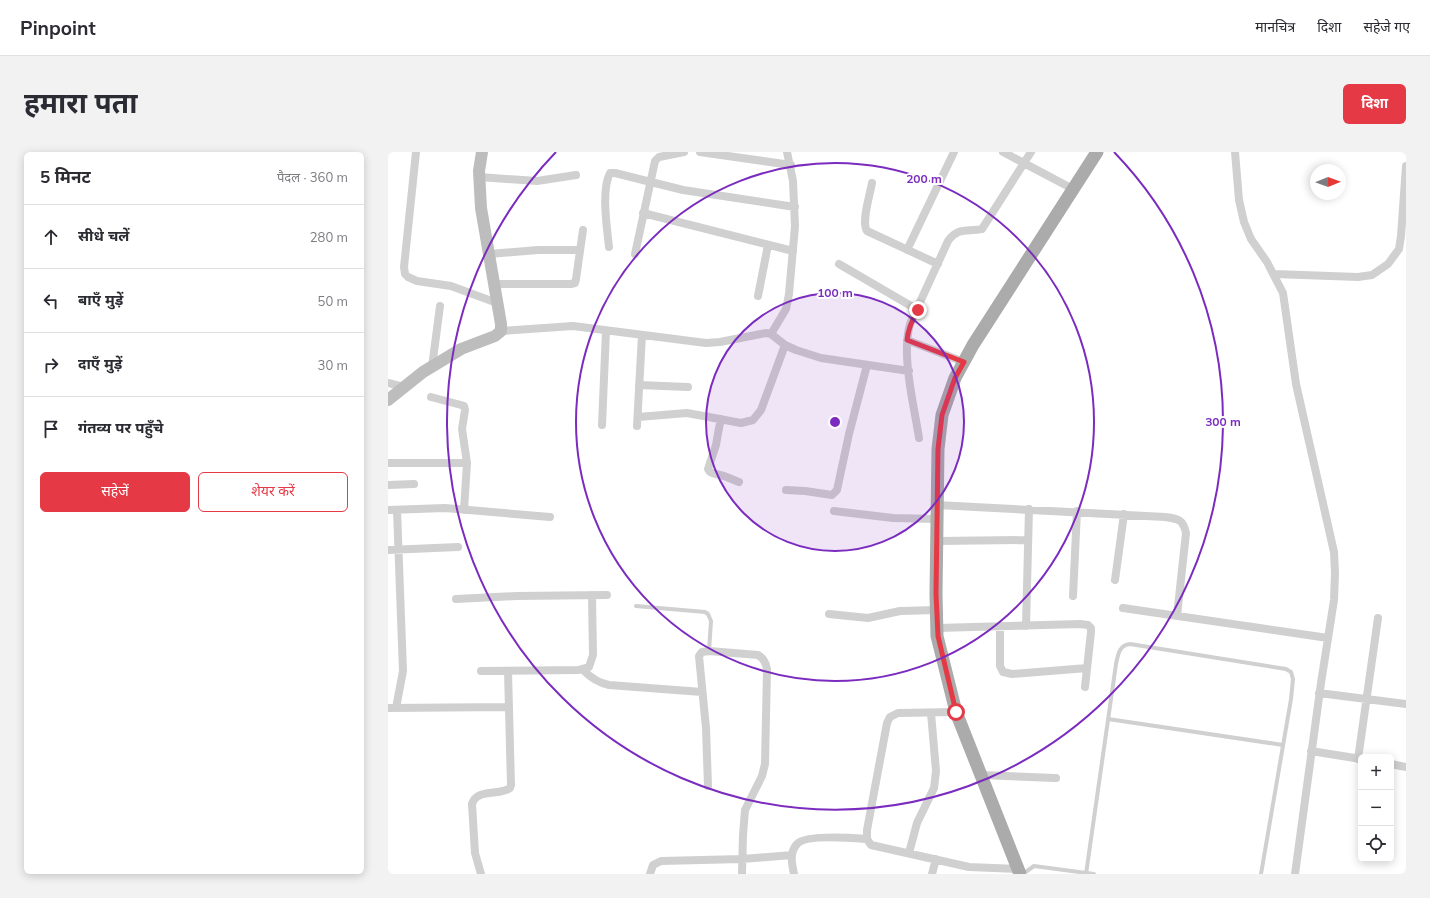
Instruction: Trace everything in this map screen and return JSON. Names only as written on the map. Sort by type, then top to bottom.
[{"type":"main road","points":[[1024,872],[981,775],[956,712],[938,636],[938,449],[942,415],[955,378],[977,338],[1097,152]]},
{"type":"street","points":[[416,152],[404,267],[405,274],[417,281],[451,286],[497,303]]},
{"type":"street","points":[[482,152],[480,177],[481,208],[501,331]]},
{"type":"street","points":[[635,254],[655,161],[659,157],[684,152]]},
{"type":"street","points":[[700,152],[754,156],[790,165]]},
{"type":"street","points":[[771,334],[786,309],[793,251],[795,207],[790,165],[786,152]]},
{"type":"street","points":[[907,250],[954,152]]},
{"type":"street","points":[[1003,152],[1073,189]]},
{"type":"street","points":[[919,438],[907,354],[907,340],[910,324],[918,310],[948,241],[953,234],[958,232],[982,229],[1032,152]]},
{"type":"street","points":[[1235,152],[1239,200],[1244,222],[1251,240],[1267,262],[1283,294],[1296,384],[1334,552],[1336,573],[1334,600],[1319,693],[1295,874]]},
{"type":"street","points":[[1274,274],[1358,277],[1372,275],[1388,264],[1399,249],[1406,166]]},
{"type":"street","points":[[609,247],[605,194],[607,177],[610,173],[683,190],[795,207]]},
{"type":"street","points":[[480,177],[537,181],[576,175]]},
{"type":"street","points":[[872,183],[864,227],[867,231],[938,264]]},
{"type":"street","points":[[644,213],[793,251]]},
{"type":"street","points":[[494,284],[571,284],[576,279],[583,230]]},
{"type":"street","points":[[758,296],[768,245]]},
{"type":"street","points":[[489,254],[538,250],[580,250]]},
{"type":"street","points":[[839,264],[918,310]]},
{"type":"street","points":[[432,366],[440,306]]},
{"type":"street","points":[[388,400],[432,366],[460,349],[495,336],[501,331],[573,326],[706,343],[720,342],[766,333],[771,334],[796,350],[821,358],[909,370]]},
{"type":"street","points":[[602,425],[606,331]]},
{"type":"street","points":[[642,335],[638,421],[687,413],[741,423],[749,422],[757,416],[761,410],[786,345]]},
{"type":"street","points":[[907,340],[964,362]]},
{"type":"street","points":[[786,490],[832,495],[837,490],[849,434],[867,365]]},
{"type":"street","points":[[388,383],[404,387]]},
{"type":"street","points":[[639,385],[688,387]]},
{"type":"street","points":[[430,397],[464,406],[465,410],[462,430],[467,463],[464,510]]},
{"type":"street","points":[[721,419],[716,446],[708,469],[712,474],[724,476],[739,482]]},
{"type":"street","points":[[388,463],[467,463]]},
{"type":"street","points":[[388,485],[414,484]]},
{"type":"street","points":[[937,505],[1078,511],[1178,519],[1184,525],[1186,533],[1177,616]]},
{"type":"street","points":[[388,510],[445,508],[550,517]]},
{"type":"street","points":[[1026,626],[1029,509]]},
{"type":"street","points":[[398,510],[401,681],[392,708],[509,707]]},
{"type":"street","points":[[834,511],[893,518],[937,519]]},
{"type":"street","points":[[1073,596],[1078,511]]},
{"type":"street","points":[[1115,580],[1124,514]]},
{"type":"street","points":[[937,541],[1028,540]]},
{"type":"street","points":[[388,550],[458,547]]},
{"type":"street","points":[[481,671],[583,670],[589,667],[593,655],[592,595]]},
{"type":"street","points":[[456,599],[516,596],[607,595]]},
{"type":"street","points":[[1124,608],[1328,638]]},
{"type":"street","points":[[829,614],[868,618],[900,611],[937,610]]},
{"type":"street","points":[[1360,754],[1378,618]]},
{"type":"street","points":[[937,628],[1088,625],[1091,632],[1085,687]]},
{"type":"street","points":[[1000,626],[1000,666],[1003,672],[1012,674],[1087,668]]},
{"type":"street","points":[[708,786],[706,728],[699,656],[702,652],[709,651],[758,655],[766,664],[767,669],[765,764],[762,776],[745,810],[742,874]]},
{"type":"street","points":[[583,670],[590,677],[600,683],[609,685],[702,692]]},
{"type":"street","points":[[481,874],[475,853],[473,799],[478,795],[504,791],[510,788],[512,781],[508,671]]},
{"type":"street","points":[[1319,693],[1406,704]]},
{"type":"street","points":[[956,712],[898,713],[890,717],[867,830],[867,839],[871,845],[969,867],[1024,872]]},
{"type":"street","points":[[909,853],[917,823],[934,788],[936,771],[931,713]]},
{"type":"street","points":[[1311,751],[1358,759]]},
{"type":"street","points":[[1394,765],[1406,767]]},
{"type":"street","points":[[981,775],[1056,778]]},
{"type":"street","points":[[794,874],[792,855],[795,845],[798,842],[804,840],[837,838],[867,839]]},
{"type":"street","points":[[650,874],[653,865],[660,861],[742,859],[792,855]]},
{"type":"street","points":[[932,874],[936,859]]},
{"type":"lane","points":[[636,606],[705,612],[708,614],[711,621],[709,651]]},
{"type":"lane","points":[[1086,873],[1119,651],[1126,644],[1134,644],[1289,670],[1292,675],[1293,679],[1283,745],[1261,874]]},
{"type":"lane","points":[[1108,720],[1283,745]]},
{"type":"lane","points":[[1024,872],[1034,866],[1094,874]]},
{"type":"route","points":[[918,310],[910,324],[907,340],[964,362],[955,378],[942,415],[938,449],[936,594],[938,636],[956,712]]}]
